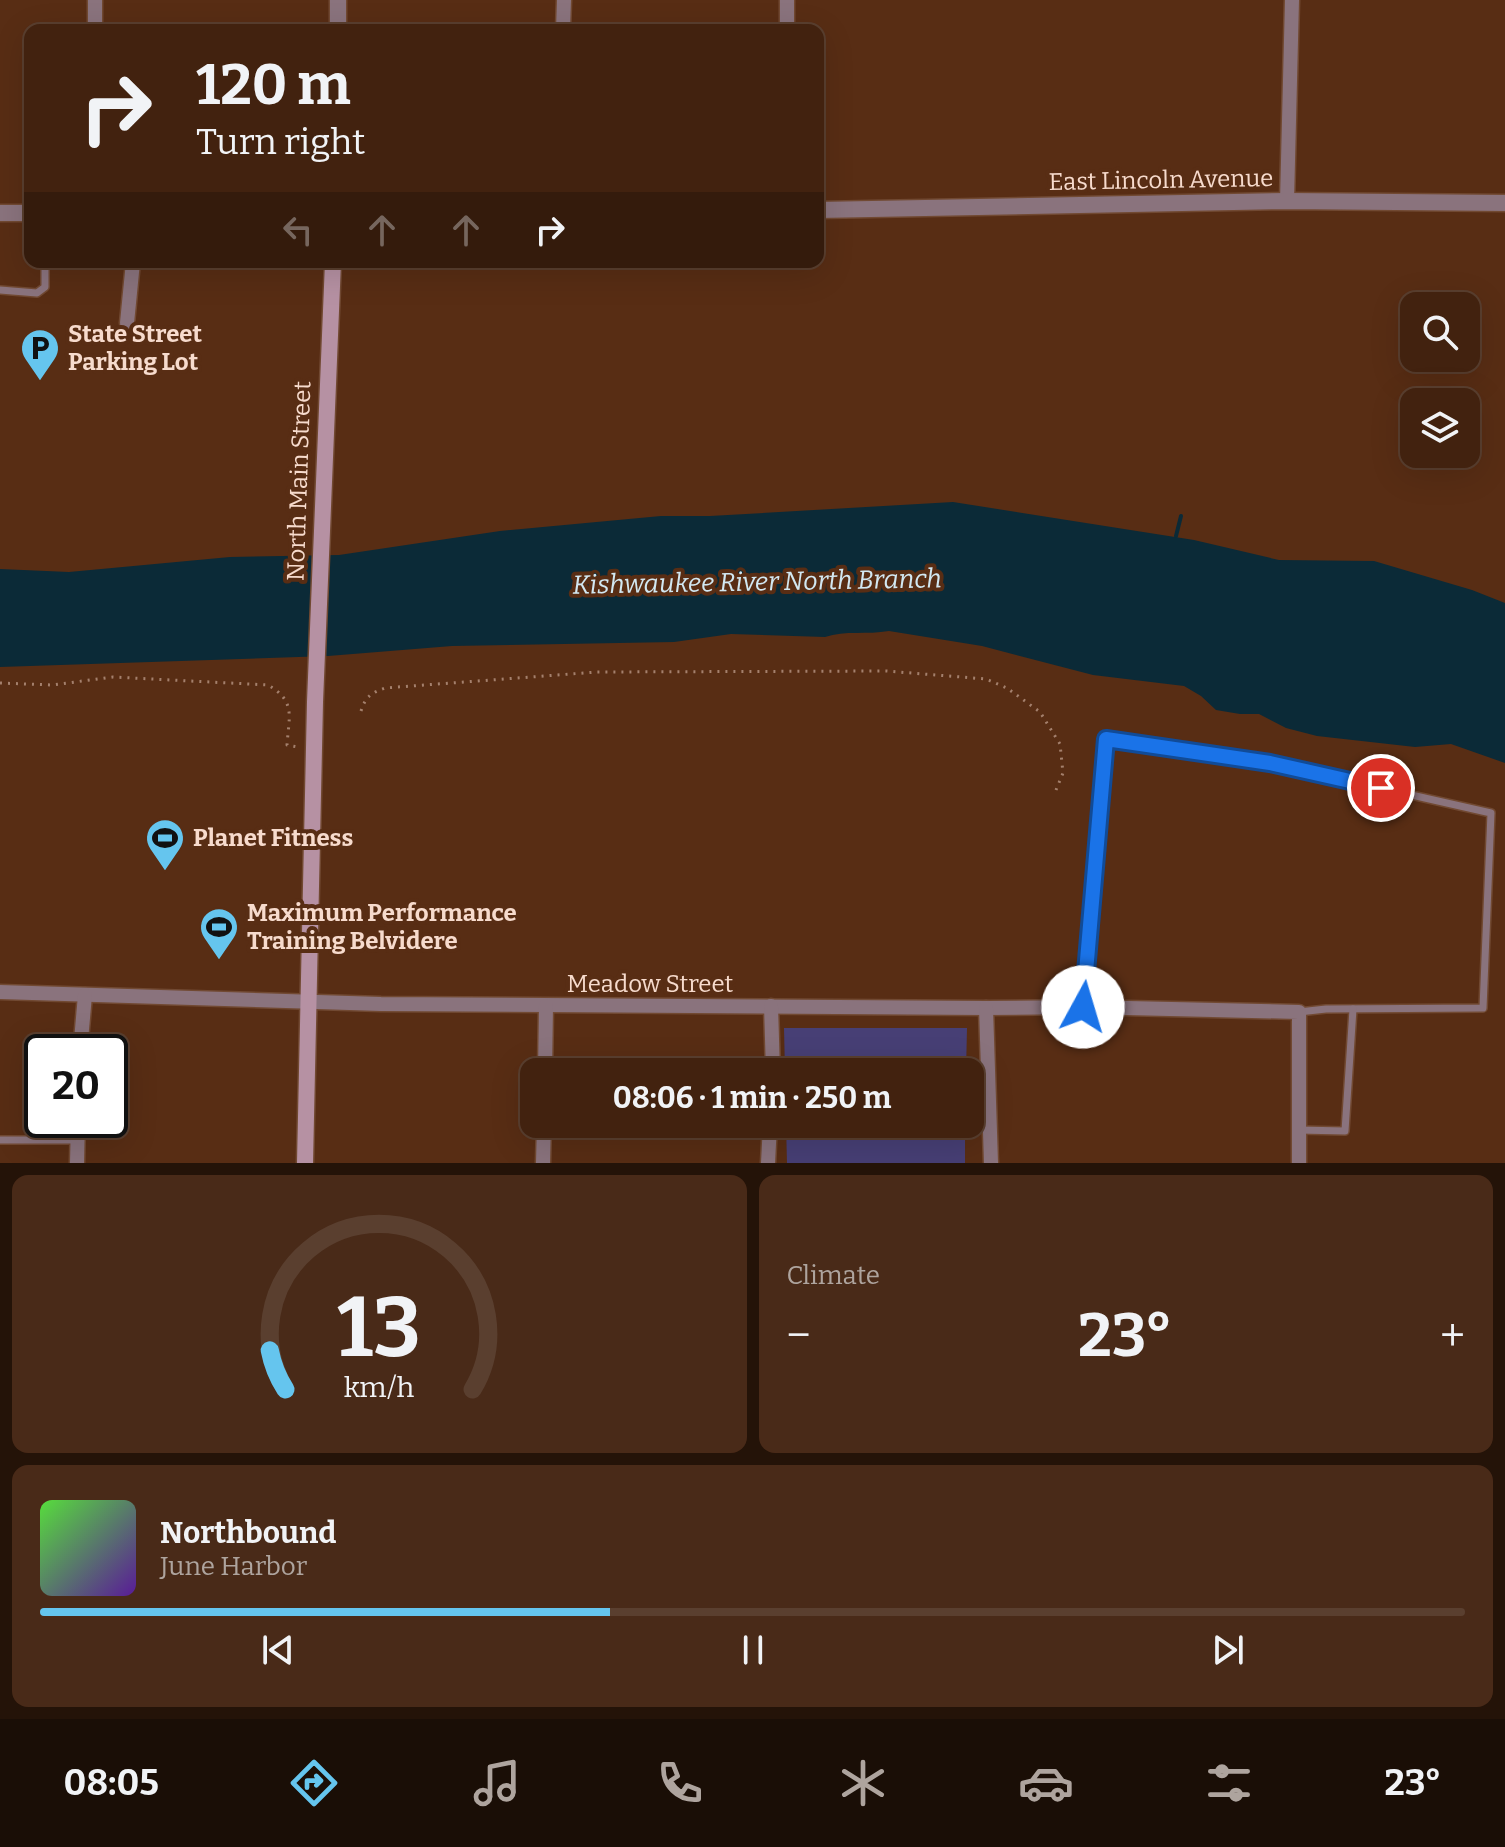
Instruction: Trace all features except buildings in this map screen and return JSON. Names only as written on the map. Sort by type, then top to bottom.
[{"type":"main road","name":"North Main Street","points":[[305,1163],[315,702],[333,268]]},
{"type":"street","points":[[95,0],[95,24]]},
{"type":"street","points":[[338,0],[338,24]]},
{"type":"street","points":[[563,24],[564,0]]},
{"type":"street","points":[[787,0],[787,24]]},
{"type":"street","points":[[1287,201],[1292,0]]},
{"type":"street","name":"East Lincoln Avenue","points":[[824,210],[1287,201],[1505,203]]},
{"type":"street","points":[[0,213],[24,213]]},
{"type":"street","points":[[127,323],[132,268]]},
{"type":"street","name":"Meadow Street","points":[[0,992],[546,1006],[1083,1007],[1299,1012]]},
{"type":"street","points":[[82,1034],[85,995]]},
{"type":"street","points":[[545,1058],[546,1006]]},
{"type":"street","points":[[771,1006],[773,1058]]},
{"type":"street","points":[[986,1008],[991,1163]]},
{"type":"street","points":[[1299,1012],[1299,1163]]},
{"type":"street","points":[[543,1163],[544,1138]]},
{"type":"street","points":[[768,1163],[769,1138]]},
{"type":"street","points":[[77,1140],[77,1163]]},
{"type":"lane","points":[[0,290],[37,293],[45,287],[45,268]]},
{"type":"lane","points":[[1083,1007],[1106,739],[1270,763],[1491,813],[1483,1008],[1299,1012]]},
{"type":"lane","points":[[1299,1130],[1345,1131],[1353,1009]]},
{"type":"lane","points":[[0,1140],[77,1140]]},
{"type":"path","points":[[361,711],[365,699],[385,688],[597,672],[886,671],[986,679],[1007,688],[1040,712],[1060,744],[1063,773],[1056,790]]},
{"type":"path","points":[[0,683],[52,685],[113,677],[268,685],[281,692],[290,705],[287,745],[314,749]]},
{"type":"shaded area","points":[[784,1028],[967,1028],[966,1058],[785,1058]]},
{"type":"shaded area","points":[[786,1138],[965,1138],[965,1163],[787,1163]]},
{"type":"water","name":"Kishwaukee River North Branch","points":[[953,502],[1194,540],[1279,560],[1374,561],[1505,603],[1505,763],[1451,744],[1415,747],[1317,736],[1286,728],[1259,714],[1216,710],[1184,686],[1093,675],[982,646],[889,631],[825,637],[731,634],[674,642],[452,646],[328,656],[0,667],[0,569],[69,572],[230,557],[339,555],[500,531],[661,516]]},
{"type":"waterway","points":[[1176,536],[1181,516]]},
{"type":"place","name":"State Street Parking Lot","points":[[40,382]]},
{"type":"place","name":"Planet Fitness","points":[[165,872]]},
{"type":"place","name":"Maximum Performance Training Belvidere","points":[[219,961]]},
{"type":"route","points":[[1083,1007],[1106,739],[1270,763],[1381,788]]}]
